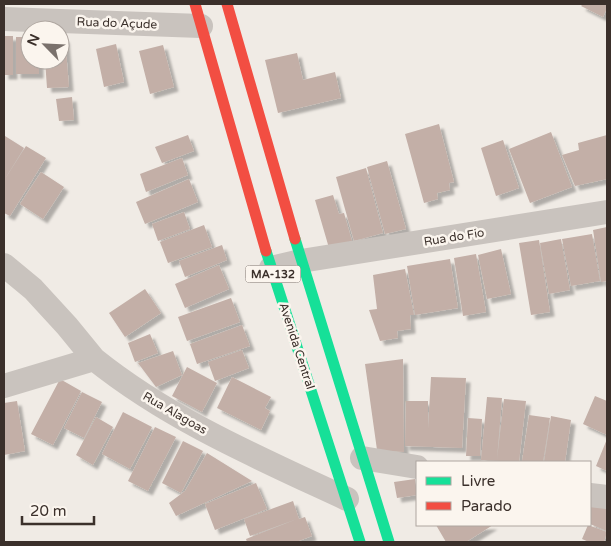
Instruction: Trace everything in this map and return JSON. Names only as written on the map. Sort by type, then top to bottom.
[{"type":"main road","name":"MA-132","points":[[227,4],[301,262],[389,542]]},
{"type":"main road","name":"Avenida Central","points":[[198,15],[271,268],[360,542]]},
{"type":"street","name":"Rua do Açude","points":[[4,19],[198,15]]},
{"type":"street","name":"Rua do Fio","points":[[271,268],[607,212]]},
{"type":"street","name":"Rua Alagoas","points":[[4,265],[39,295],[94,359],[116,376],[177,416],[225,442],[347,499]]},
{"type":"street","points":[[4,386],[94,359]]},
{"type":"street","points":[[362,458],[416,467]]},
{"type":"street","points":[[591,495],[607,497]]},
{"type":"building","points":[[583,4],[607,4],[607,8],[603,17],[581,6]]},
{"type":"building","points":[[4,36],[13,36],[13,75],[4,75]]},
{"type":"building","points":[[16,37],[20,37],[20,70],[39,70],[39,74],[16,74]]},
{"type":"building","points":[[116,44],[124,82],[104,87],[96,49]]},
{"type":"building","points":[[163,45],[174,87],[150,94],[139,51]]},
{"type":"building","points":[[297,53],[303,80],[335,72],[341,98],[278,113],[265,60]]},
{"type":"building","points":[[46,70],[68,70],[69,87],[47,88]]},
{"type":"building","points":[[72,97],[74,120],[59,121],[56,99]]},
{"type":"building","points":[[439,124],[454,182],[449,183],[450,190],[437,193],[438,199],[424,203],[405,134]]},
{"type":"building","points":[[551,132],[572,187],[530,203],[509,149]]},
{"type":"building","points":[[188,135],[194,151],[162,163],[155,147]]},
{"type":"building","points":[[607,135],[607,179],[575,186],[562,155],[579,150],[578,143]]},
{"type":"building","points":[[5,136],[24,148],[5,179],[26,146],[46,158],[10,216],[4,213]]},
{"type":"building","points":[[503,140],[519,188],[496,196],[481,148]]},
{"type":"building","points":[[182,158],[188,175],[146,192],[140,174]]},
{"type":"building","points":[[387,161],[406,229],[385,234],[367,167]]},
{"type":"building","points":[[366,168],[383,233],[354,241],[336,177]]},
{"type":"building","points":[[41,172],[64,187],[43,219],[20,204]]},
{"type":"building","points":[[189,179],[198,202],[145,224],[136,202]]},
{"type":"building","points":[[333,195],[339,214],[344,213],[352,241],[329,248],[315,200]]},
{"type":"building","points":[[184,212],[190,229],[158,241],[152,224]]},
{"type":"building","points":[[204,225],[212,247],[168,263],[160,242]]},
{"type":"building","points":[[607,227],[607,281],[601,282],[593,230]]},
{"type":"building","points":[[592,234],[600,281],[571,286],[562,239]]},
{"type":"building","points":[[561,239],[570,290],[549,294],[540,243]]},
{"type":"building","points":[[539,240],[550,312],[531,315],[519,243]]},
{"type":"building","points":[[222,245],[227,260],[185,277],[179,261]]},
{"type":"building","points":[[501,249],[511,294],[487,299],[478,255]]},
{"type":"building","points":[[476,254],[486,312],[463,316],[454,258]]},
{"type":"building","points":[[450,259],[458,308],[415,315],[407,266]]},
{"type":"building","points":[[219,265],[229,289],[185,308],[175,284]]},
{"type":"building","points":[[405,269],[414,315],[410,315],[411,329],[397,331],[398,338],[380,341],[369,310],[377,309],[373,275]]},
{"type":"building","points":[[145,289],[161,313],[125,337],[109,313]]},
{"type":"building","points":[[231,298],[240,322],[187,341],[178,317]]},
{"type":"building","points":[[242,325],[250,346],[197,364],[190,344]]},
{"type":"building","points":[[150,334],[158,353],[135,362],[128,343]]},
{"type":"building","points":[[242,350],[249,368],[215,381],[208,362]]},
{"type":"building","points":[[173,351],[182,375],[156,387],[138,363]]},
{"type":"building","points":[[403,359],[404,452],[377,450],[365,364]]},
{"type":"building","points":[[187,367],[217,383],[202,412],[172,396]]},
{"type":"building","points":[[232,377],[271,397],[265,408],[270,411],[261,430],[217,408]]},
{"type":"building","points":[[431,377],[466,378],[462,448],[405,446],[406,401],[428,401],[428,429]]},
{"type":"building","points":[[60,379],[81,391],[53,445],[31,434]]},
{"type":"building","points":[[82,392],[102,402],[84,438],[64,428]]},
{"type":"building","points":[[595,396],[607,401],[607,435],[583,424]]},
{"type":"building","points":[[487,397],[502,398],[497,459],[504,399],[526,401],[519,461],[481,460]]},
{"type":"building","points":[[17,401],[25,451],[4,455],[4,403]]},
{"type":"building","points":[[123,412],[152,427],[130,469],[102,454]]},
{"type":"building","points":[[529,415],[550,418],[543,461],[522,461]]},
{"type":"building","points":[[551,416],[571,420],[565,461],[544,461]]},
{"type":"building","points":[[96,417],[113,427],[93,465],[76,455]]},
{"type":"building","points":[[468,418],[482,419],[480,456],[466,456]]},
{"type":"building","points":[[155,427],[176,437],[148,491],[128,481]]},
{"type":"building","points":[[607,439],[607,471],[596,466]]},
{"type":"building","points":[[183,441],[203,451],[181,493],[162,483]]},
{"type":"building","points":[[207,453],[252,481],[176,516],[169,503],[185,491]]},
{"type":"building","points":[[415,479],[416,495],[397,498],[394,482]]},
{"type":"building","points":[[256,483],[267,509],[215,530],[205,504]]},
{"type":"building","points":[[293,501],[299,519],[305,517],[312,536],[296,542],[247,542],[246,539],[297,519],[250,536],[244,519]]},
{"type":"building","points":[[591,502],[607,509],[607,531],[591,524]]},
{"type":"building","points":[[437,526],[491,526],[466,542],[446,542]]},
{"type":"building","points":[[588,526],[607,532],[604,542],[589,542],[582,539]]},
{"type":"traffic: fast","points":[[295,239],[389,542]]},
{"type":"traffic: fast","points":[[266,251],[360,542]]},
{"type":"traffic: jam","points":[[195,4],[266,251]]},
{"type":"traffic: jam","points":[[227,4],[295,239]]}]
